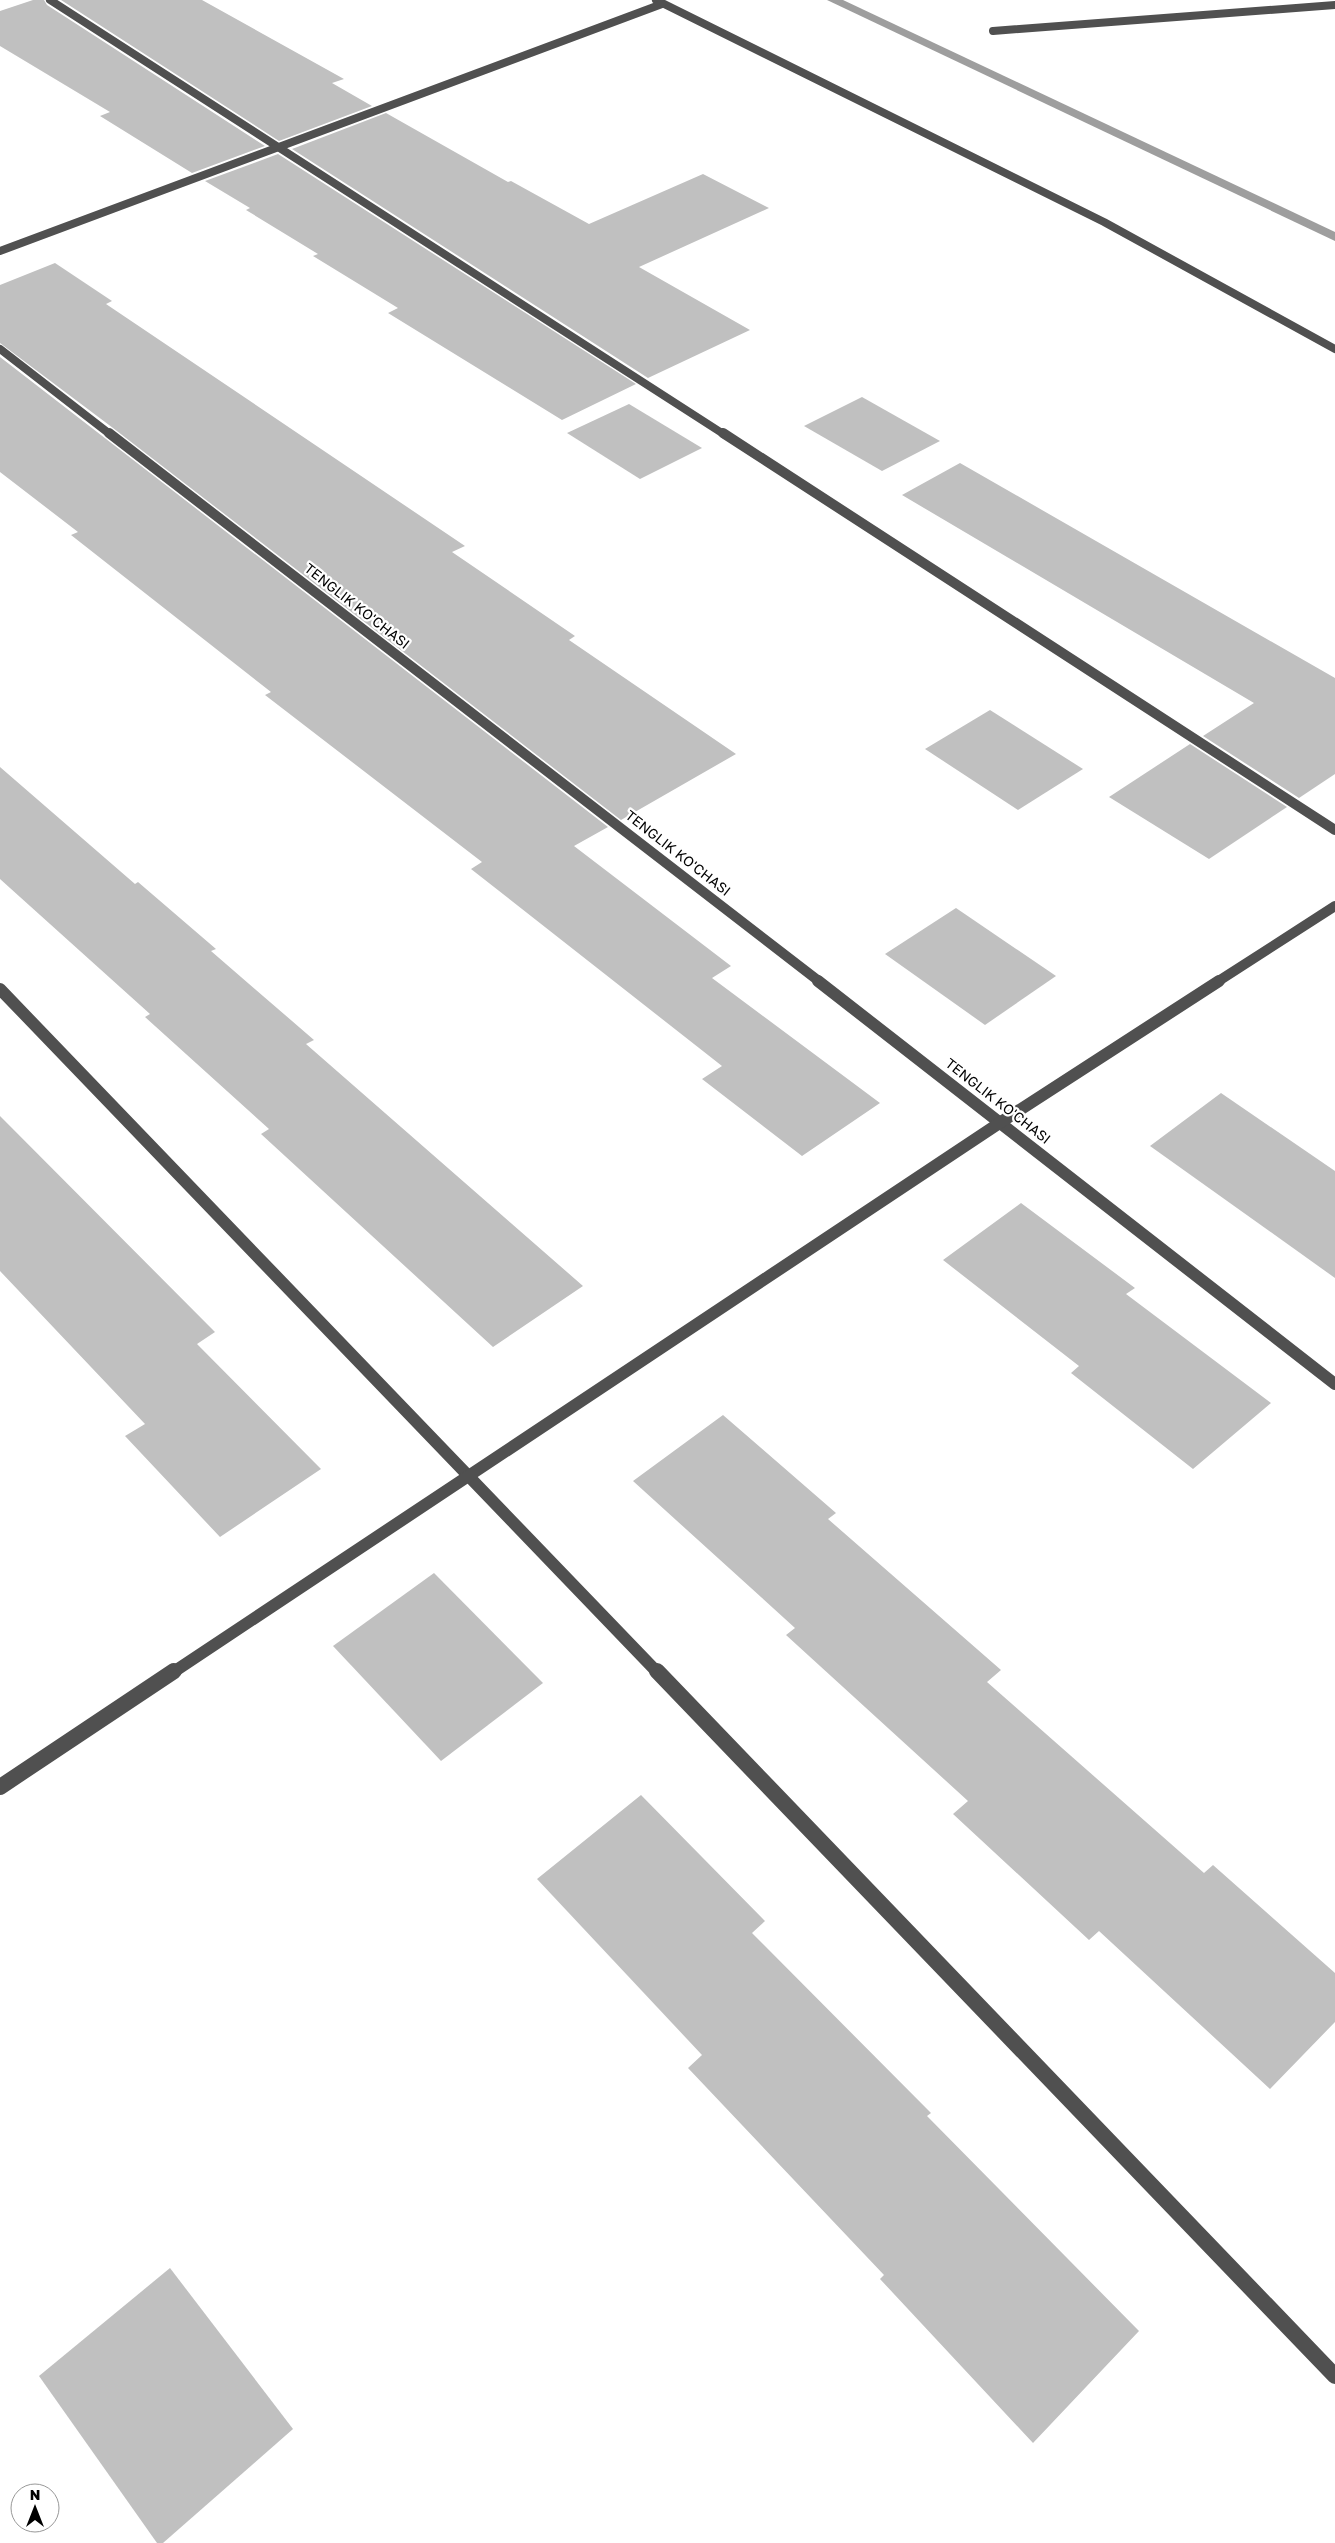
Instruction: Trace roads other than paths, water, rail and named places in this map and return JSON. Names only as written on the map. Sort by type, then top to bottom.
[{"type":"street","points":[[50,0],[280,146],[1335,830]]},
{"type":"street","points":[[0,251],[659,2],[1104,222],[1335,348]]},
{"type":"street","points":[[993,31],[1335,5]]},
{"type":"street","name":"TENGLIK KO'CHASI","points":[[0,349],[1001,1122],[1335,1384]]},
{"type":"street","points":[[0,1787],[470,1477],[1001,1122],[1335,906]]},
{"type":"street","points":[[0,989],[1335,2376]]},
{"type":"waterway","points":[[833,0],[1335,237]]}]
